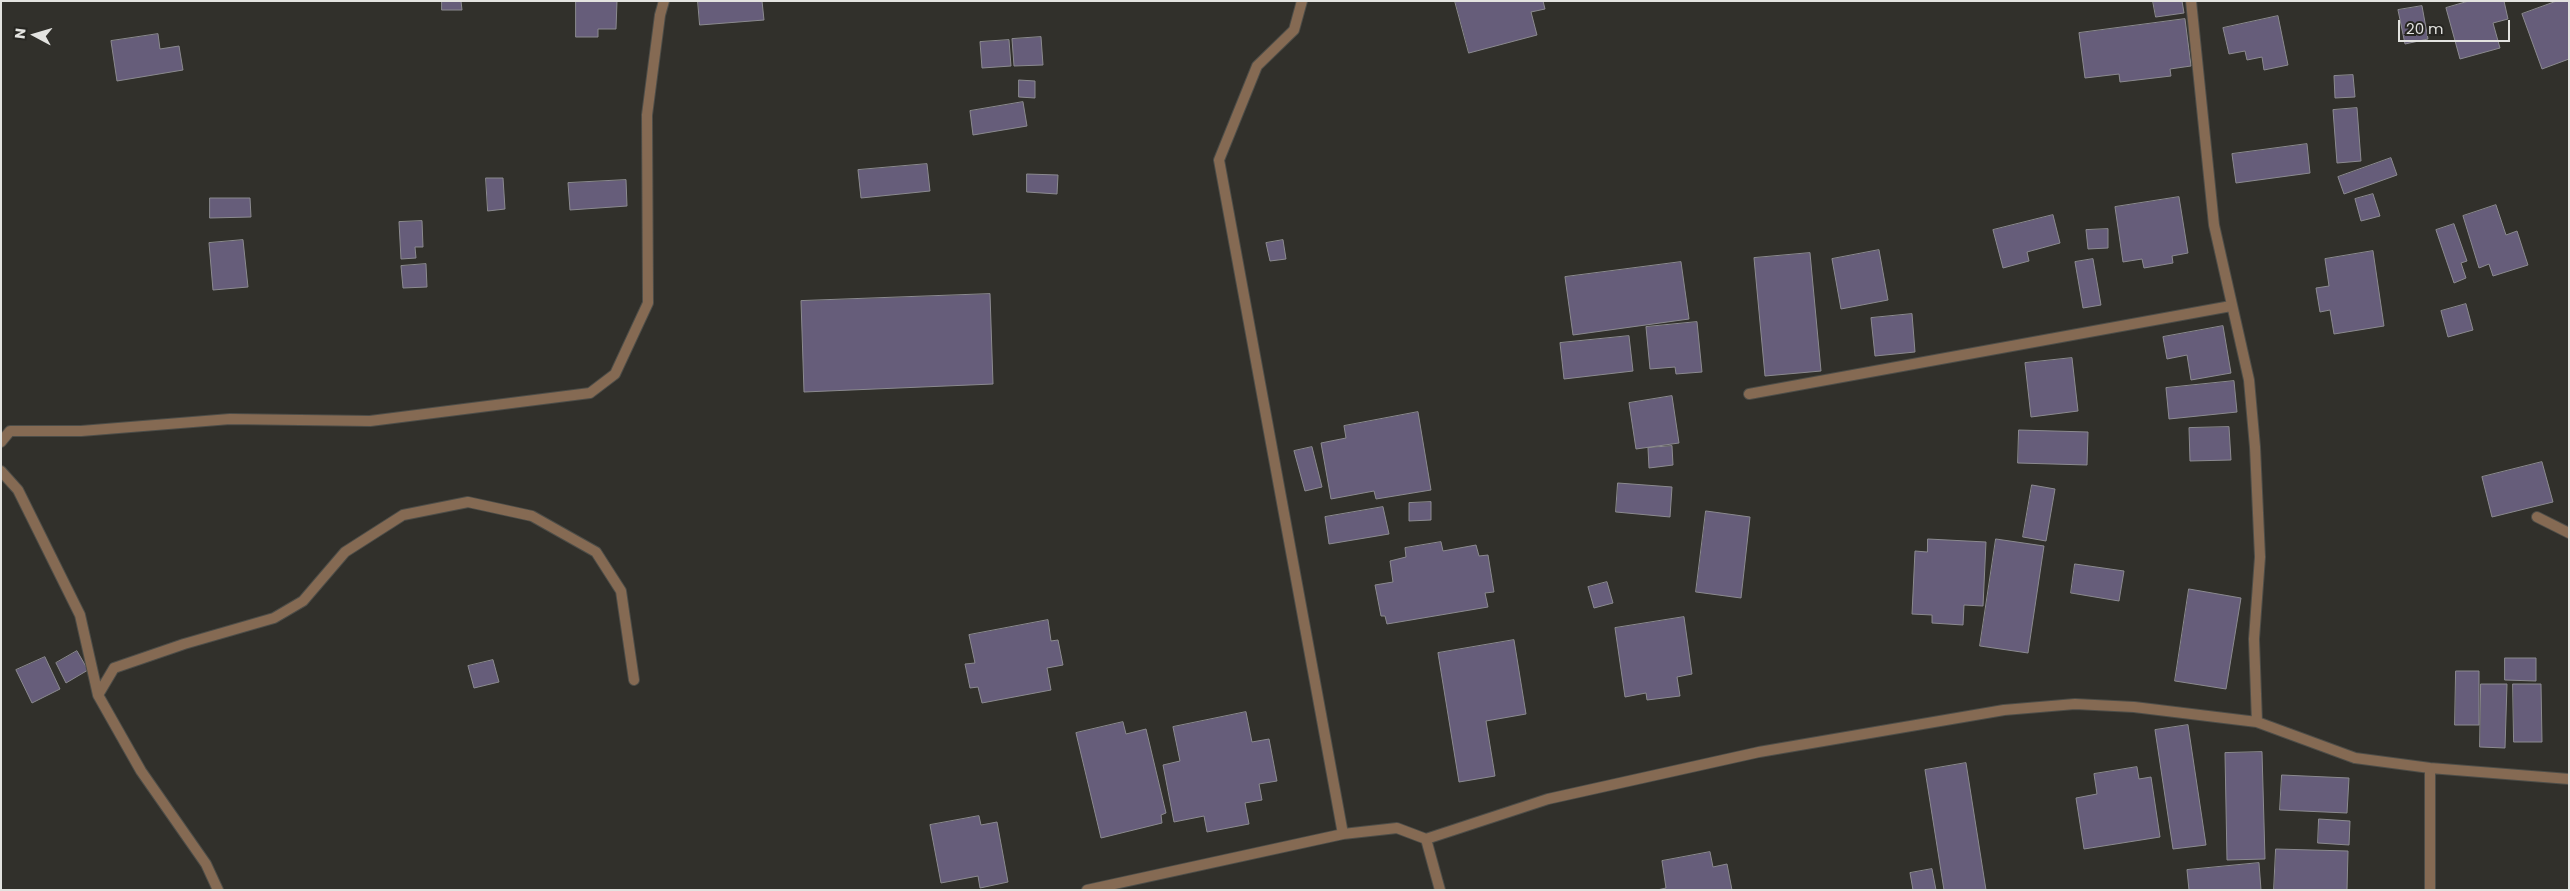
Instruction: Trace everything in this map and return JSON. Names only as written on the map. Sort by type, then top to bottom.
[{"type":"street","points":[[1,442],[10,431],[81,431],[230,419],[370,421],[590,393],[615,374],[648,303],[647,115],[660,15],[664,1]]},
{"type":"street","points":[[1302,1],[1294,30],[1257,66],[1219,160],[1343,834]]},
{"type":"street","points":[[2191,1],[2214,225],[2249,380],[2255,447],[2260,557],[2254,639],[2257,722]]},
{"type":"street","points":[[1749,394],[2231,306]]},
{"type":"street","points":[[1,471],[18,490],[80,616],[98,695],[141,771],[206,864],[218,890]]},
{"type":"street","points":[[98,695],[114,668],[184,644],[274,618],[303,601],[345,552],[403,516],[468,502],[532,516],[596,552],[621,591],[634,680]]},
{"type":"street","points":[[2537,517],[2569,533]]},
{"type":"street","points":[[1088,890],[1343,834],[1397,828],[1426,839],[1548,799],[1759,752],[2004,710],[2075,704],[2134,707],[2257,722],[2355,758],[2430,768],[2569,779]]},
{"type":"street","points":[[2430,768],[2430,890]]},
{"type":"street","points":[[1426,839],[1440,890]]},
{"type":"building","points":[[442,1],[461,1],[462,10],[442,10]]},
{"type":"building","points":[[576,1],[617,1],[616,29],[598,29],[598,37],[576,37]]},
{"type":"building","points":[[698,1],[762,1],[764,20],[700,25]]},
{"type":"building","points":[[1455,1],[1543,1],[1545,9],[1531,12],[1537,35],[1469,53]]},
{"type":"building","points":[[2153,1],[2182,1],[2184,13],[2156,17]]},
{"type":"building","points":[[2469,1],[2504,1],[2508,19],[2493,23],[2500,48],[2460,59],[2446,8]]},
{"type":"building","points":[[2557,1],[2569,1],[2569,59],[2542,69],[2522,14]]},
{"type":"building","points":[[2422,6],[2428,39],[2405,44],[2398,10]]},
{"type":"building","points":[[2278,16],[2288,65],[2264,70],[2262,57],[2247,60],[2245,51],[2229,54],[2223,28]]},
{"type":"building","points":[[2185,19],[2191,66],[2170,69],[2171,76],[2120,82],[2119,74],[2085,78],[2079,33]]},
{"type":"building","points":[[158,34],[160,49],[179,46],[183,70],[117,81],[111,41]]},
{"type":"building","points":[[1041,37],[1043,65],[1014,66],[1012,39]]},
{"type":"building","points":[[1009,40],[1011,66],[982,68],[980,42]]},
{"type":"building","points":[[2353,75],[2355,97],[2335,98],[2334,76]]},
{"type":"building","points":[[1019,80],[1035,81],[1035,98],[1019,97]]},
{"type":"building","points":[[1023,102],[1027,126],[973,135],[970,111]]},
{"type":"building","points":[[2357,108],[2361,161],[2337,163],[2333,110]]},
{"type":"building","points":[[2307,144],[2310,173],[2236,183],[2232,154]]},
{"type":"building","points":[[2391,158],[2397,175],[2344,194],[2338,177]]},
{"type":"building","points":[[927,164],[930,191],[861,198],[858,170]]},
{"type":"building","points":[[1027,174],[1058,175],[1057,194],[1027,192]]},
{"type":"building","points":[[486,178],[503,178],[505,209],[488,211]]},
{"type":"building","points":[[626,180],[627,206],[570,210],[568,183]]},
{"type":"building","points":[[2373,194],[2380,216],[2361,221],[2355,199]]},
{"type":"building","points":[[2179,197],[2188,253],[2172,256],[2173,263],[2144,268],[2142,259],[2123,262],[2115,207]]},
{"type":"building","points":[[210,198],[250,198],[251,217],[210,218]]},
{"type":"building","points":[[2496,205],[2506,235],[2517,231],[2528,265],[2493,276],[2489,264],[2479,268],[2463,216]]},
{"type":"building","points":[[2053,215],[2060,243],[2027,252],[2029,261],[2003,268],[1993,230]]},
{"type":"building","points":[[422,221],[423,247],[415,247],[416,258],[401,259],[399,222]]},
{"type":"building","points":[[2454,224],[2467,261],[2461,263],[2466,278],[2454,283],[2436,230]]},
{"type":"building","points":[[2108,229],[2108,248],[2088,249],[2086,230]]},
{"type":"building","points":[[243,240],[248,287],[213,290],[209,243]]},
{"type":"building","points":[[1283,240],[1286,259],[1270,261],[1266,243]]},
{"type":"building","points":[[1879,250],[1888,300],[1841,309],[1832,259]]},
{"type":"building","points":[[2373,251],[2384,326],[2334,334],[2330,310],[2320,312],[2316,288],[2329,286],[2325,259]]},
{"type":"building","points":[[1810,253],[1821,371],[1765,376],[1754,258]]},
{"type":"building","points":[[2093,259],[2101,305],[2083,308],[2075,262]]},
{"type":"building","points":[[1681,262],[1689,319],[1573,335],[1565,277]]},
{"type":"building","points":[[426,264],[427,287],[403,288],[401,266]]},
{"type":"building","points":[[990,294],[993,384],[804,392],[801,301]]},
{"type":"building","points":[[2466,304],[2473,330],[2448,337],[2441,311]]},
{"type":"building","points":[[1912,314],[1915,352],[1875,356],[1871,318]]},
{"type":"building","points":[[1697,322],[1702,372],[1676,374],[1675,367],[1650,369],[1646,327]]},
{"type":"building","points":[[2223,326],[2231,373],[2191,380],[2187,355],[2167,359],[2163,337]]},
{"type":"building","points":[[1629,336],[1633,371],[1564,379],[1560,343]]},
{"type":"building","points":[[2072,358],[2078,411],[2031,417],[2025,363]]},
{"type":"building","points":[[2234,381],[2237,412],[2169,419],[2166,388]]},
{"type":"building","points":[[1672,396],[1679,443],[1636,449],[1629,403]]},
{"type":"building","points":[[1418,412],[1431,490],[1376,499],[1374,491],[1331,499],[1321,443],[1346,438],[1344,426]]},
{"type":"building","points":[[2229,427],[2231,460],[2190,461],[2189,428]]},
{"type":"building","points":[[2019,430],[2088,432],[2087,465],[2018,463]]},
{"type":"building","points":[[1672,446],[1673,465],[1649,468],[1648,448]]},
{"type":"building","points":[[1312,447],[1322,487],[1305,491],[1294,451]]},
{"type":"building","points":[[2542,462],[2553,502],[2492,517],[2482,477]]},
{"type":"building","points":[[1618,483],[1672,487],[1670,517],[1616,512]]},
{"type":"building","points":[[2032,485],[2055,489],[2046,541],[2023,537]]},
{"type":"building","points":[[1431,502],[1431,520],[1409,521],[1409,503]]},
{"type":"building","points":[[1383,507],[1389,534],[1329,544],[1325,517]]},
{"type":"building","points":[[1706,511],[1750,517],[1741,598],[1696,592]]},
{"type":"building","points":[[1928,539],[1986,542],[1983,606],[1964,605],[1963,625],[1932,623],[1932,615],[1912,614],[1915,551],[1927,552]]},
{"type":"building","points":[[1996,539],[2044,546],[2028,653],[1980,646]]},
{"type":"building","points":[[1441,542],[1443,551],[1476,545],[1479,556],[1488,555],[1494,592],[1485,593],[1488,607],[1387,624],[1385,616],[1381,616],[1375,585],[1393,582],[1390,561],[1406,557],[1405,548]]},
{"type":"building","points":[[2075,564],[2124,571],[2119,601],[2071,593]]},
{"type":"building","points":[[1607,582],[1613,603],[1594,608],[1588,587]]},
{"type":"building","points":[[2189,589],[2241,598],[2226,689],[2175,681]]},
{"type":"building","points":[[1684,617],[1692,674],[1677,677],[1680,696],[1647,700],[1646,693],[1625,697],[1615,628]]},
{"type":"building","points":[[1048,620],[1051,641],[1058,640],[1063,665],[1047,668],[1051,690],[982,703],[978,687],[970,688],[965,664],[975,663],[969,635]]},
{"type":"building","points":[[1514,640],[1526,714],[1486,721],[1495,776],[1459,782],[1438,653]]},
{"type":"building","points":[[77,651],[88,670],[66,683],[56,663]]},
{"type":"building","points":[[45,657],[60,689],[32,703],[16,670]]},
{"type":"building","points":[[2505,658],[2536,658],[2536,681],[2505,680]]},
{"type":"building","points":[[493,660],[499,682],[474,688],[468,666]]},
{"type":"building","points":[[2456,671],[2479,671],[2479,725],[2455,725]]},
{"type":"building","points":[[2481,684],[2507,684],[2505,748],[2480,747]]},
{"type":"building","points":[[2513,684],[2541,684],[2542,742],[2514,742]]},
{"type":"building","points":[[1246,712],[1252,742],[1269,739],[1277,781],[1259,784],[1262,800],[1245,803],[1249,824],[1207,832],[1204,816],[1174,822],[1163,765],[1180,761],[1173,727]]},
{"type":"building","points":[[1123,722],[1126,734],[1146,729],[1166,813],[1161,815],[1162,823],[1101,838],[1076,733]]},
{"type":"building","points":[[2188,725],[2206,845],[2173,849],[2155,730]]},
{"type":"building","points":[[2262,752],[2265,859],[2227,860],[2225,753]]},
{"type":"building","points":[[1966,763],[1986,890],[1944,890],[1925,770]]},
{"type":"building","points":[[2137,767],[2139,779],[2151,777],[2160,837],[2084,849],[2076,798],[2097,794],[2094,774]]},
{"type":"building","points":[[2282,775],[2349,778],[2347,813],[2280,810]]},
{"type":"building","points":[[979,816],[981,825],[997,822],[1008,882],[980,888],[978,876],[941,883],[930,825]]},
{"type":"building","points":[[2319,819],[2350,821],[2349,845],[2318,843]]},
{"type":"building","points":[[2276,849],[2348,851],[2347,890],[2274,890]]},
{"type":"building","points":[[1710,852],[1713,867],[1727,864],[1732,890],[1657,890],[1666,888],[1662,861]]},
{"type":"building","points":[[2259,863],[2261,890],[2189,890],[2187,870]]},
{"type":"building","points":[[1932,869],[1936,890],[1913,890],[1910,873]]}]
